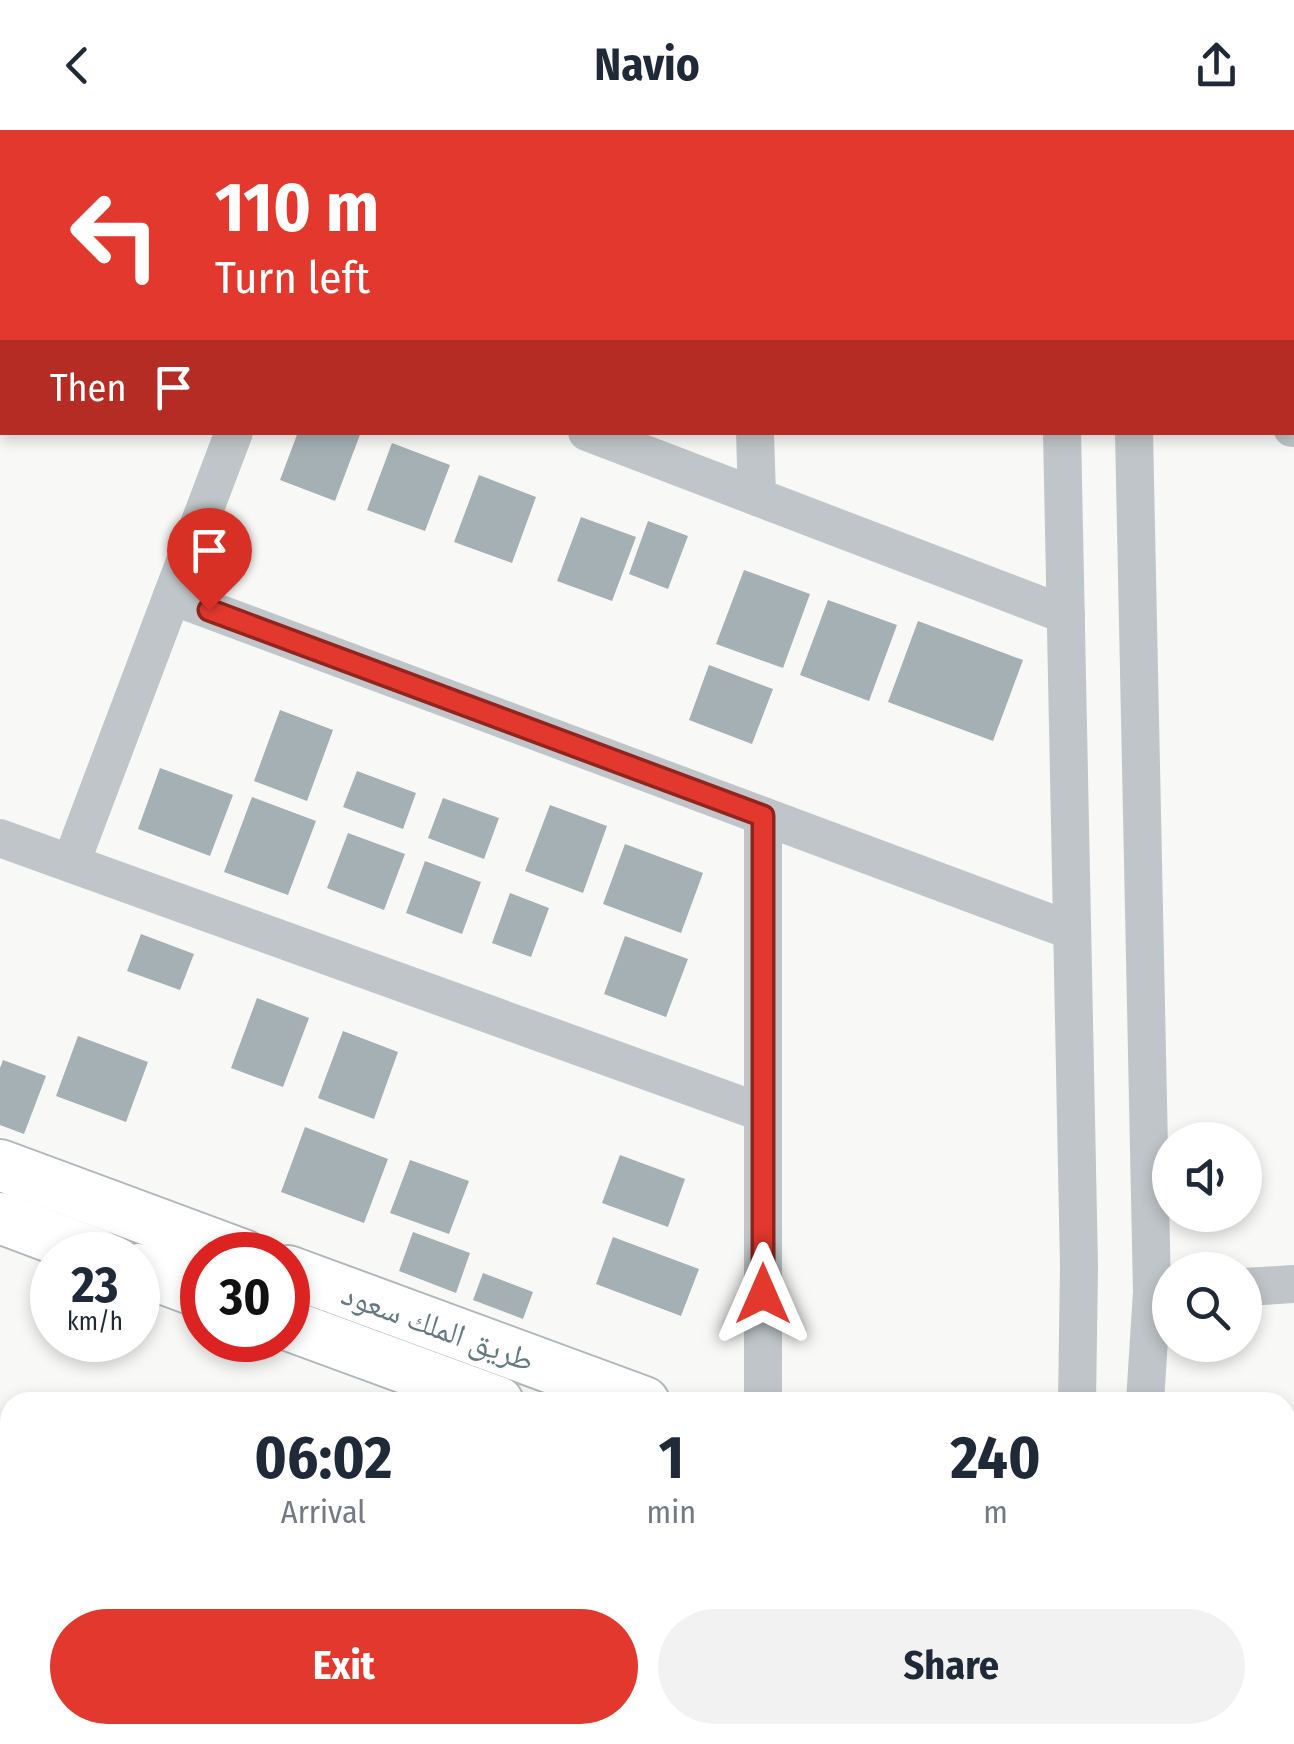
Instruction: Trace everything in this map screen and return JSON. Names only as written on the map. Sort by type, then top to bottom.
[{"type":"main road","points":[[0,1166],[180,1232]]},
{"type":"main road","points":[[0,1218],[37,1232]]},
{"type":"main road","name":"طريق الملك سعود","points":[[310,1279],[617,1392]]},
{"type":"main road","name":"طريق الملك سعود","points":[[310,1333],[471,1392]]},
{"type":"street","points":[[71,863],[233,435]]},
{"type":"street","points":[[596,435],[1066,615]]},
{"type":"street","points":[[756,435],[757,497]]},
{"type":"street","points":[[1062,435],[1079,1266],[1077,1392]]},
{"type":"street","points":[[1134,435],[1160,1252]]},
{"type":"street","points":[[172,596],[1072,931]]},
{"type":"street","points":[[763,816],[763,1392]]},
{"type":"street","points":[[0,838],[763,1113]]},
{"type":"street","points":[[1262,1286],[1294,1284]]},
{"type":"street","points":[[1146,1392],[1152,1328]]},
{"type":"street","points":[[1149,1341],[1163,1392]]},
{"type":"building","points":[[297,435],[360,435],[335,501],[280,480]]},
{"type":"building","points":[[392,443],[450,465],[425,531],[367,510]]},
{"type":"building","points":[[479,475],[536,497],[512,563],[454,542]]},
{"type":"building","points":[[581,517],[636,537],[612,601],[557,581]]},
{"type":"building","points":[[648,521],[688,536],[668,589],[629,574]]},
{"type":"building","points":[[744,570],[810,594],[783,668],[716,644]]},
{"type":"building","points":[[828,600],[897,625],[869,701],[800,675]]},
{"type":"building","points":[[918,621],[1023,660],[993,741],[888,702]]},
{"type":"building","points":[[709,665],[773,689],[752,744],[689,720]]},
{"type":"building","points":[[280,710],[333,730],[307,801],[254,781]]},
{"type":"building","points":[[160,768],[233,795],[210,856],[138,829]]},
{"type":"building","points":[[357,771],[416,793],[403,829],[343,807]]},
{"type":"building","points":[[252,797],[316,821],[288,895],[224,872]]},
{"type":"building","points":[[443,798],[499,818],[484,859],[428,838]]},
{"type":"building","points":[[550,805],[607,826],[583,893],[525,871]]},
{"type":"building","points":[[348,833],[405,854],[384,910],[327,888]]},
{"type":"building","points":[[625,844],[703,873],[681,933],[603,904]]},
{"type":"building","points":[[425,861],[481,882],[462,934],[406,913]]},
{"type":"building","points":[[510,893],[549,908],[531,957],[492,943]]},
{"type":"building","points":[[141,934],[194,954],[180,990],[127,971]]},
{"type":"building","points":[[625,936],[688,959],[666,1017],[604,994]]},
{"type":"building","points":[[257,998],[309,1018],[283,1087],[231,1068]]},
{"type":"building","points":[[343,1031],[398,1052],[374,1119],[318,1098]]},
{"type":"building","points":[[78,1036],[148,1062],[126,1122],[56,1096]]},
{"type":"building","points":[[3,1060],[46,1076],[24,1134],[0,1125]]},
{"type":"building","points":[[305,1127],[388,1159],[364,1223],[281,1192]]},
{"type":"building","points":[[620,1155],[685,1179],[668,1227],[602,1203]]},
{"type":"building","points":[[410,1160],[469,1181],[449,1234],[390,1213]]},
{"type":"building","points":[[413,1232],[470,1253],[456,1293],[399,1271]]},
{"type":"building","points":[[613,1237],[699,1269],[681,1316],[596,1284]]},
{"type":"building","points":[[483,1273],[533,1292],[523,1319],[473,1300]]},
{"type":"route","points":[[209,610],[763,816],[763,1294]]}]
